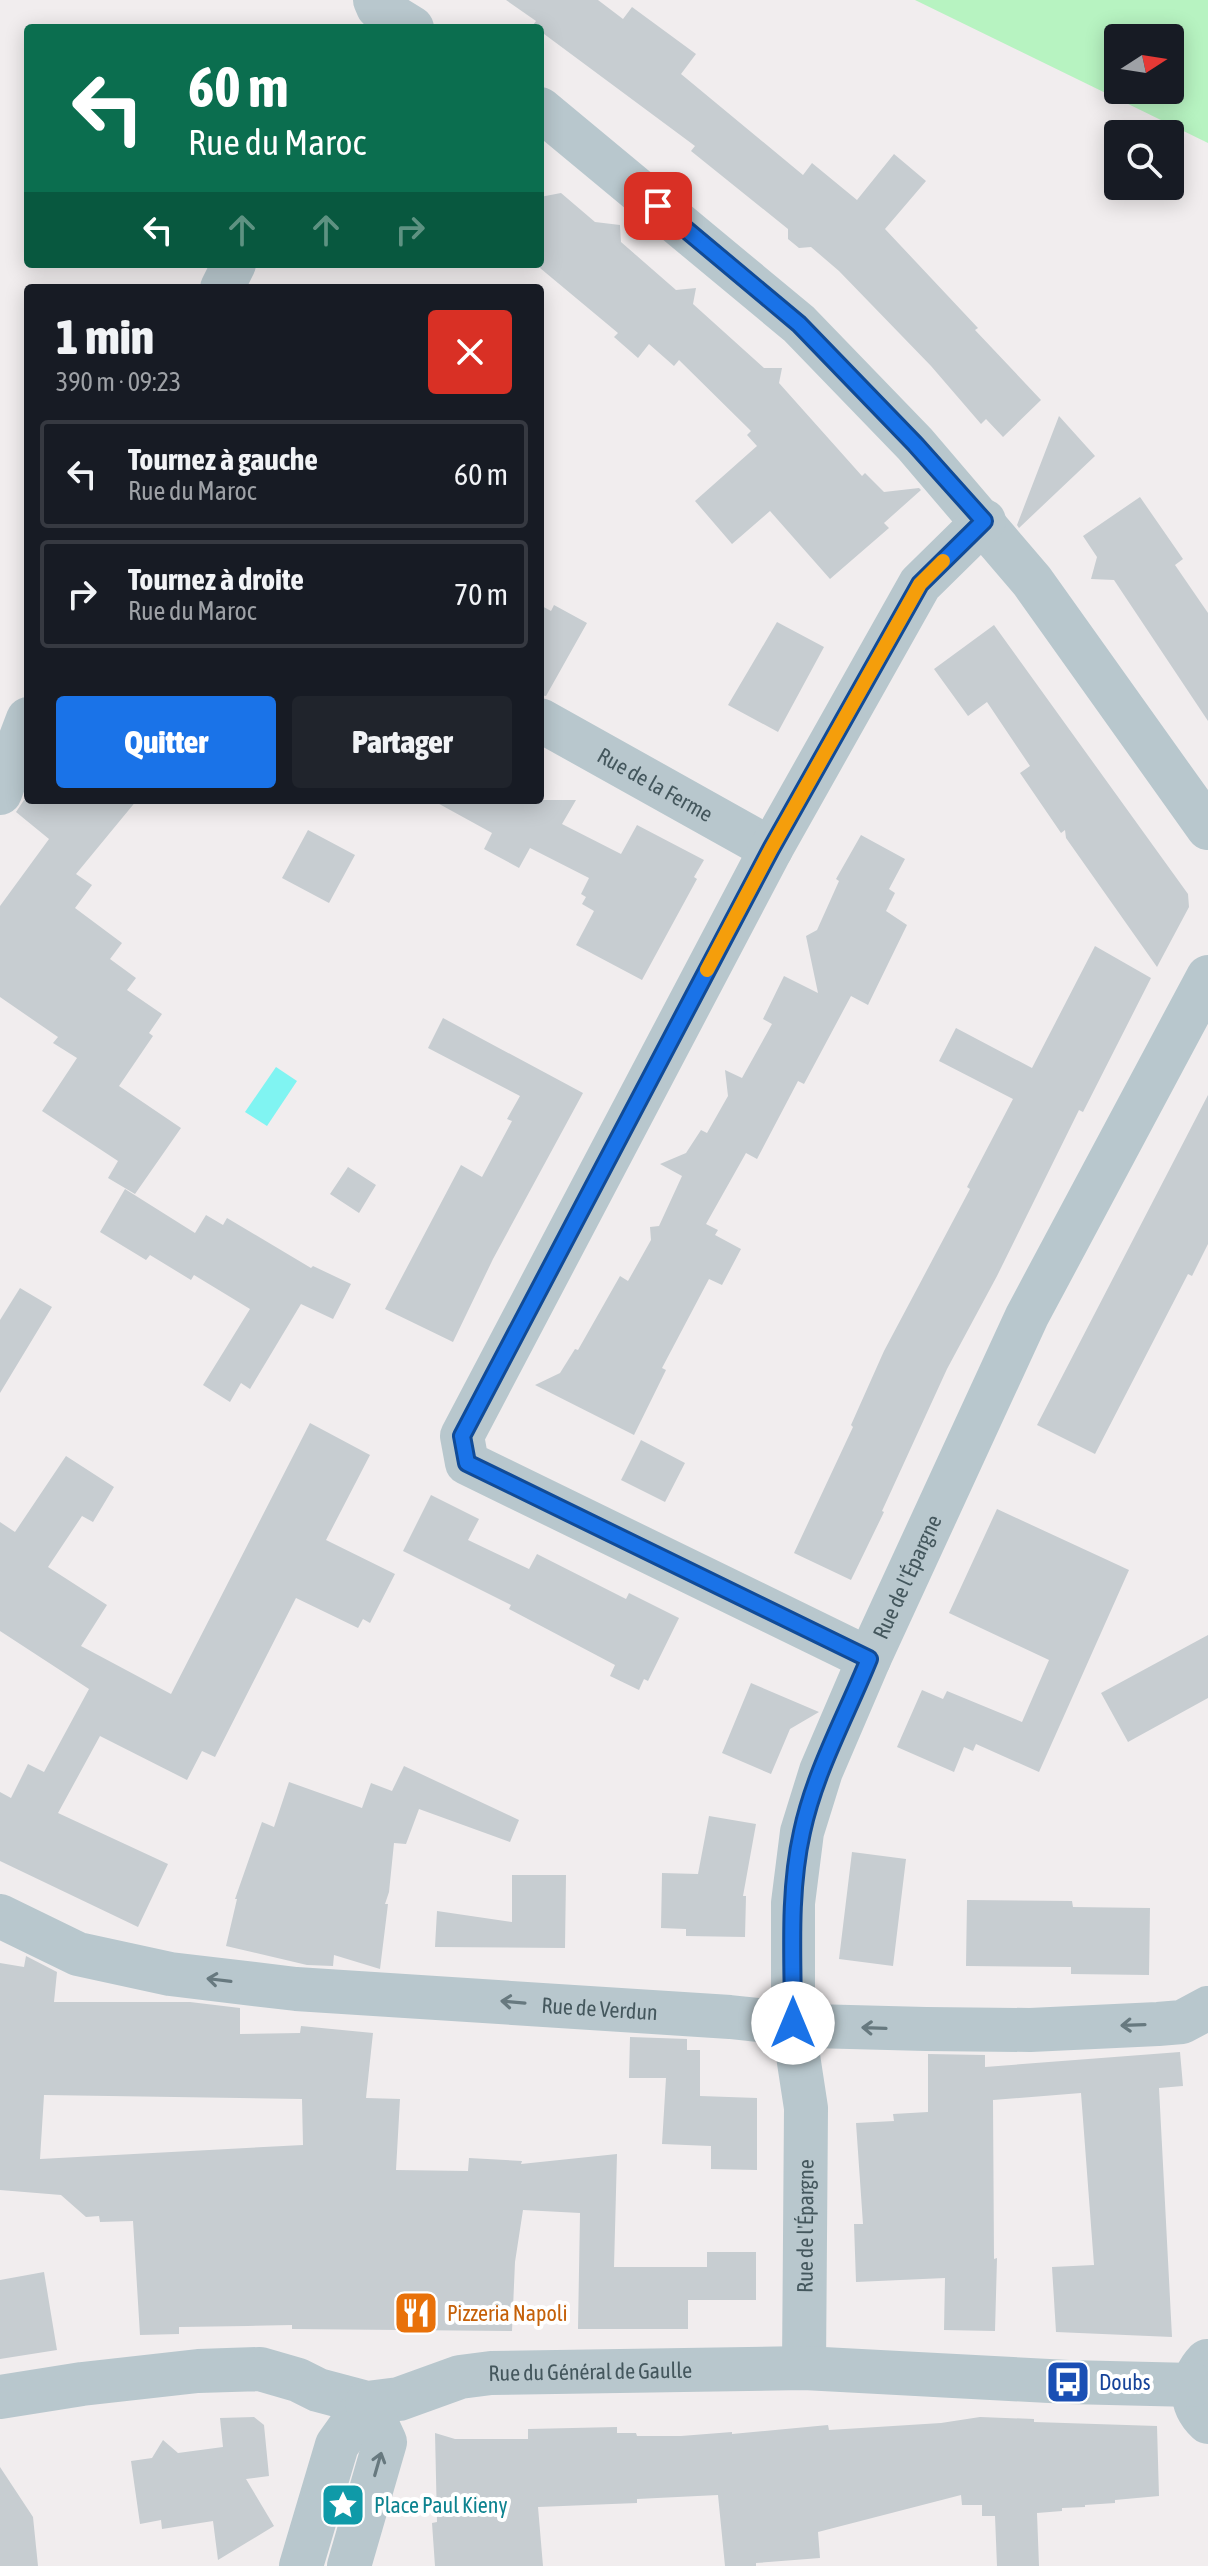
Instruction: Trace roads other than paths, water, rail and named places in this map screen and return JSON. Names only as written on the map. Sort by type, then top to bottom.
[{"type":"street","points":[[544,112],[799,324],[915,444],[984,521],[1032,581],[1208,828]]},
{"type":"street","points":[[869,1659],[467,1463],[462,1436],[771,849],[920,584],[984,521]]},
{"type":"street","name":"Rue de la Ferme","points":[[544,722],[771,849]]},
{"type":"street","points":[[0,793],[24,730]]},
{"type":"street","name":"Rue de l'Épargne","points":[[804,2368],[806,2108],[793,2023],[793,1903],[802,1832],[821,1771],[869,1659],[1027,1316],[1208,977]]},
{"type":"street","name":"Rue de Verdun","points":[[0,1916],[78,1954],[170,1974],[296,1989],[793,2023],[926,2029],[1030,2030],[1182,2022],[1208,2008]]},
{"type":"street","name":"Rue du Général de Gaulle","points":[[0,2397],[198,2371],[260,2369],[298,2380],[318,2390],[367,2403],[399,2399],[455,2378],[491,2373],[804,2368],[1203,2389]]},
{"type":"street","points":[[301,2566],[337,2445],[367,2403],[385,2442],[349,2566]]},
{"type":"water","points":[[276,1067],[297,1081],[267,1126],[245,1112]]},
{"type":"place","name":"Pizzeria Napoli","points":[[416,2313]]},
{"type":"place","name":"Doubs","points":[[1068,2382]]},
{"type":"place","name":"Place Paul Kieny","points":[[343,2505]]}]
